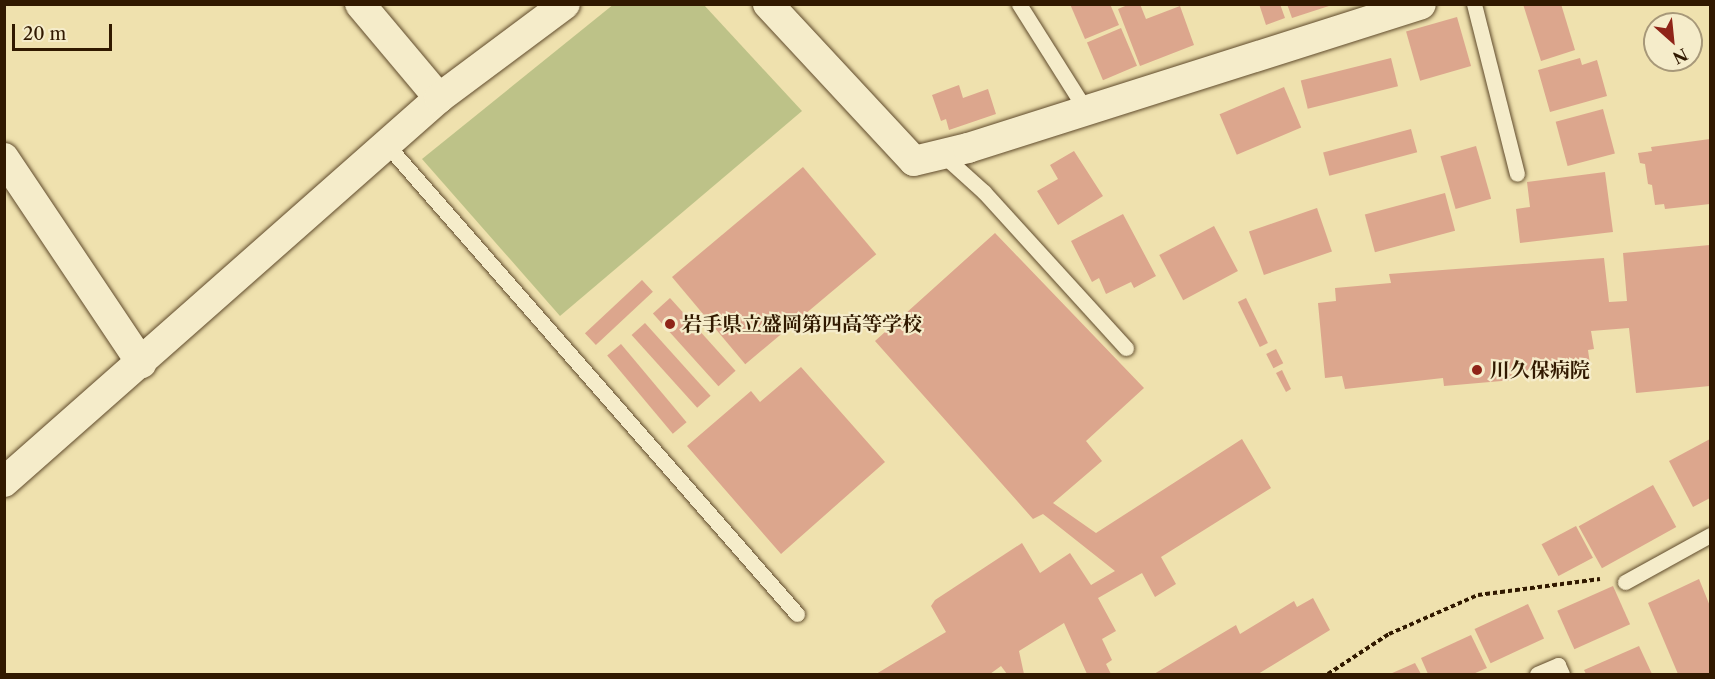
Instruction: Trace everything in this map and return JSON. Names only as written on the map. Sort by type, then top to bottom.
[{"type":"street","points":[[360,4],[439,98]]},
{"type":"street","points":[[4,482],[439,98],[565,4]]},
{"type":"street","points":[[768,4],[914,162],[1421,4]]},
{"type":"street","points":[[4,158],[141,363]]},
{"type":"lane","points":[[1019,4],[1085,109]]},
{"type":"lane","points":[[1474,4],[1517,174]]},
{"type":"lane","points":[[387,145],[796,614]]},
{"type":"lane","points":[[943,154],[984,192],[1125,348]]},
{"type":"lane","points":[[1625,582],[1710,535]]},
{"type":"lane","points":[[1537,675],[1558,665],[1562,675]]},
{"type":"path","points":[[1328,675],[1389,634],[1478,595],[1605,579],[1625,582]]},
{"type":"green space","points":[[614,4],[704,5],[802,111],[560,316],[422,159]]},
{"type":"building","points":[[1070,4],[1110,4],[1119,25],[1085,39]]},
{"type":"building","points":[[1130,4],[1140,4],[1146,19],[1180,6],[1194,45],[1140,66],[1118,9]]},
{"type":"building","points":[[1259,4],[1280,4],[1285,18],[1266,25]]},
{"type":"building","points":[[1287,4],[1332,4],[1332,5],[1292,18]]},
{"type":"building","points":[[1523,4],[1561,4],[1575,50],[1541,61]]},
{"type":"building","points":[[1457,17],[1471,66],[1420,81],[1406,32]]},
{"type":"building","points":[[1121,28],[1137,66],[1103,80],[1087,42]]},
{"type":"building","points":[[1391,58],[1398,86],[1308,109],[1301,80]]},
{"type":"building","points":[[1580,58],[1582,65],[1597,60],[1607,96],[1550,112],[1538,70]]},
{"type":"building","points":[[959,85],[963,98],[988,89],[996,114],[949,130],[946,119],[941,121],[932,95]]},
{"type":"building","points":[[1284,87],[1301,128],[1237,155],[1220,114]]},
{"type":"building","points":[[1603,109],[1615,153],[1568,166],[1556,122]]},
{"type":"building","points":[[1411,129],[1417,152],[1329,176],[1323,153]]},
{"type":"building","points":[[1710,139],[1710,204],[1665,209],[1664,204],[1655,205],[1652,185],[1648,184],[1645,164],[1640,163],[1638,153],[1652,151],[1651,147]]},
{"type":"building","points":[[1476,146],[1491,199],[1456,209],[1440,156]]},
{"type":"building","points":[[1074,151],[1103,196],[1058,225],[1037,191],[1058,179],[1050,165]]},
{"type":"building","points":[[803,167],[876,254],[745,364],[672,277]]},
{"type":"building","points":[[1605,172],[1613,232],[1520,243],[1516,209],[1530,207],[1527,182]]},
{"type":"building","points":[[1445,193],[1455,231],[1375,252],[1365,214]]},
{"type":"building","points":[[1317,208],[1332,251],[1264,275],[1249,231]]},
{"type":"building","points":[[1123,214],[1156,276],[1134,288],[1131,282],[1106,294],[1099,278],[1092,282],[1071,241]]},
{"type":"building","points":[[1214,226],[1238,271],[1183,300],[1159,255]]},
{"type":"building","points":[[995,233],[1144,388],[1086,441],[1102,461],[1053,503],[1096,533],[1242,439],[1271,488],[1161,557],[1176,584],[1155,597],[1142,573],[1098,598],[1116,631],[1102,639],[1112,660],[1106,664],[1111,674],[1087,674],[1064,623],[1019,651],[1024,674],[1007,674],[1001,666],[990,674],[876,674],[946,632],[931,606],[935,600],[1022,543],[1040,573],[1070,553],[1091,585],[1115,571],[1043,514],[1033,519],[875,341]]},
{"type":"building","points":[[1710,245],[1710,386],[1636,393],[1629,328],[1591,331],[1594,349],[1588,350],[1590,364],[1511,372],[1513,380],[1444,386],[1443,378],[1345,389],[1342,376],[1325,378],[1318,303],[1336,301],[1335,288],[1391,283],[1389,274],[1604,258],[1609,302],[1627,301],[1623,253]]},
{"type":"building","points":[[642,280],[653,292],[596,345],[585,333]]},
{"type":"building","points":[[670,298],[736,371],[718,386],[653,313]]},
{"type":"building","points":[[1246,298],[1268,343],[1260,347],[1238,302]]},
{"type":"building","points":[[645,323],[711,396],[697,408],[632,335]]},
{"type":"building","points":[[621,344],[687,422],[673,434],[607,356]]},
{"type":"building","points":[[1276,349],[1283,363],[1273,368],[1266,354]]},
{"type":"building","points":[[801,367],[885,462],[781,554],[687,446],[751,391],[760,402]]},
{"type":"building","points":[[1282,370],[1291,389],[1286,392],[1276,373]]},
{"type":"building","points":[[1710,439],[1710,498],[1693,507],[1669,461]]},
{"type":"building","points":[[1653,485],[1676,527],[1602,568],[1579,526]]},
{"type":"building","points":[[1576,526],[1593,558],[1558,576],[1542,544]]},
{"type":"building","points":[[1699,579],[1710,606],[1710,674],[1678,674],[1648,603]]},
{"type":"building","points":[[1613,586],[1630,624],[1574,649],[1557,611]]},
{"type":"building","points":[[1313,598],[1330,630],[1258,674],[1154,674],[1236,625],[1240,634],[1294,601],[1297,607]]},
{"type":"building","points":[[1528,604],[1544,638],[1491,663],[1475,629]]},
{"type":"building","points":[[1471,635],[1487,668],[1473,674],[1428,674],[1421,658]]},
{"type":"building","points":[[1639,646],[1652,674],[1586,674],[1584,670]]},
{"type":"building","points":[[1415,663],[1421,674],[1390,674]]},
{"type":"place","name":"岩手県立盛岡第四高等学校","points":[[670,324]]},
{"type":"place","name":"川久保病院","points":[[1477,370]]}]
